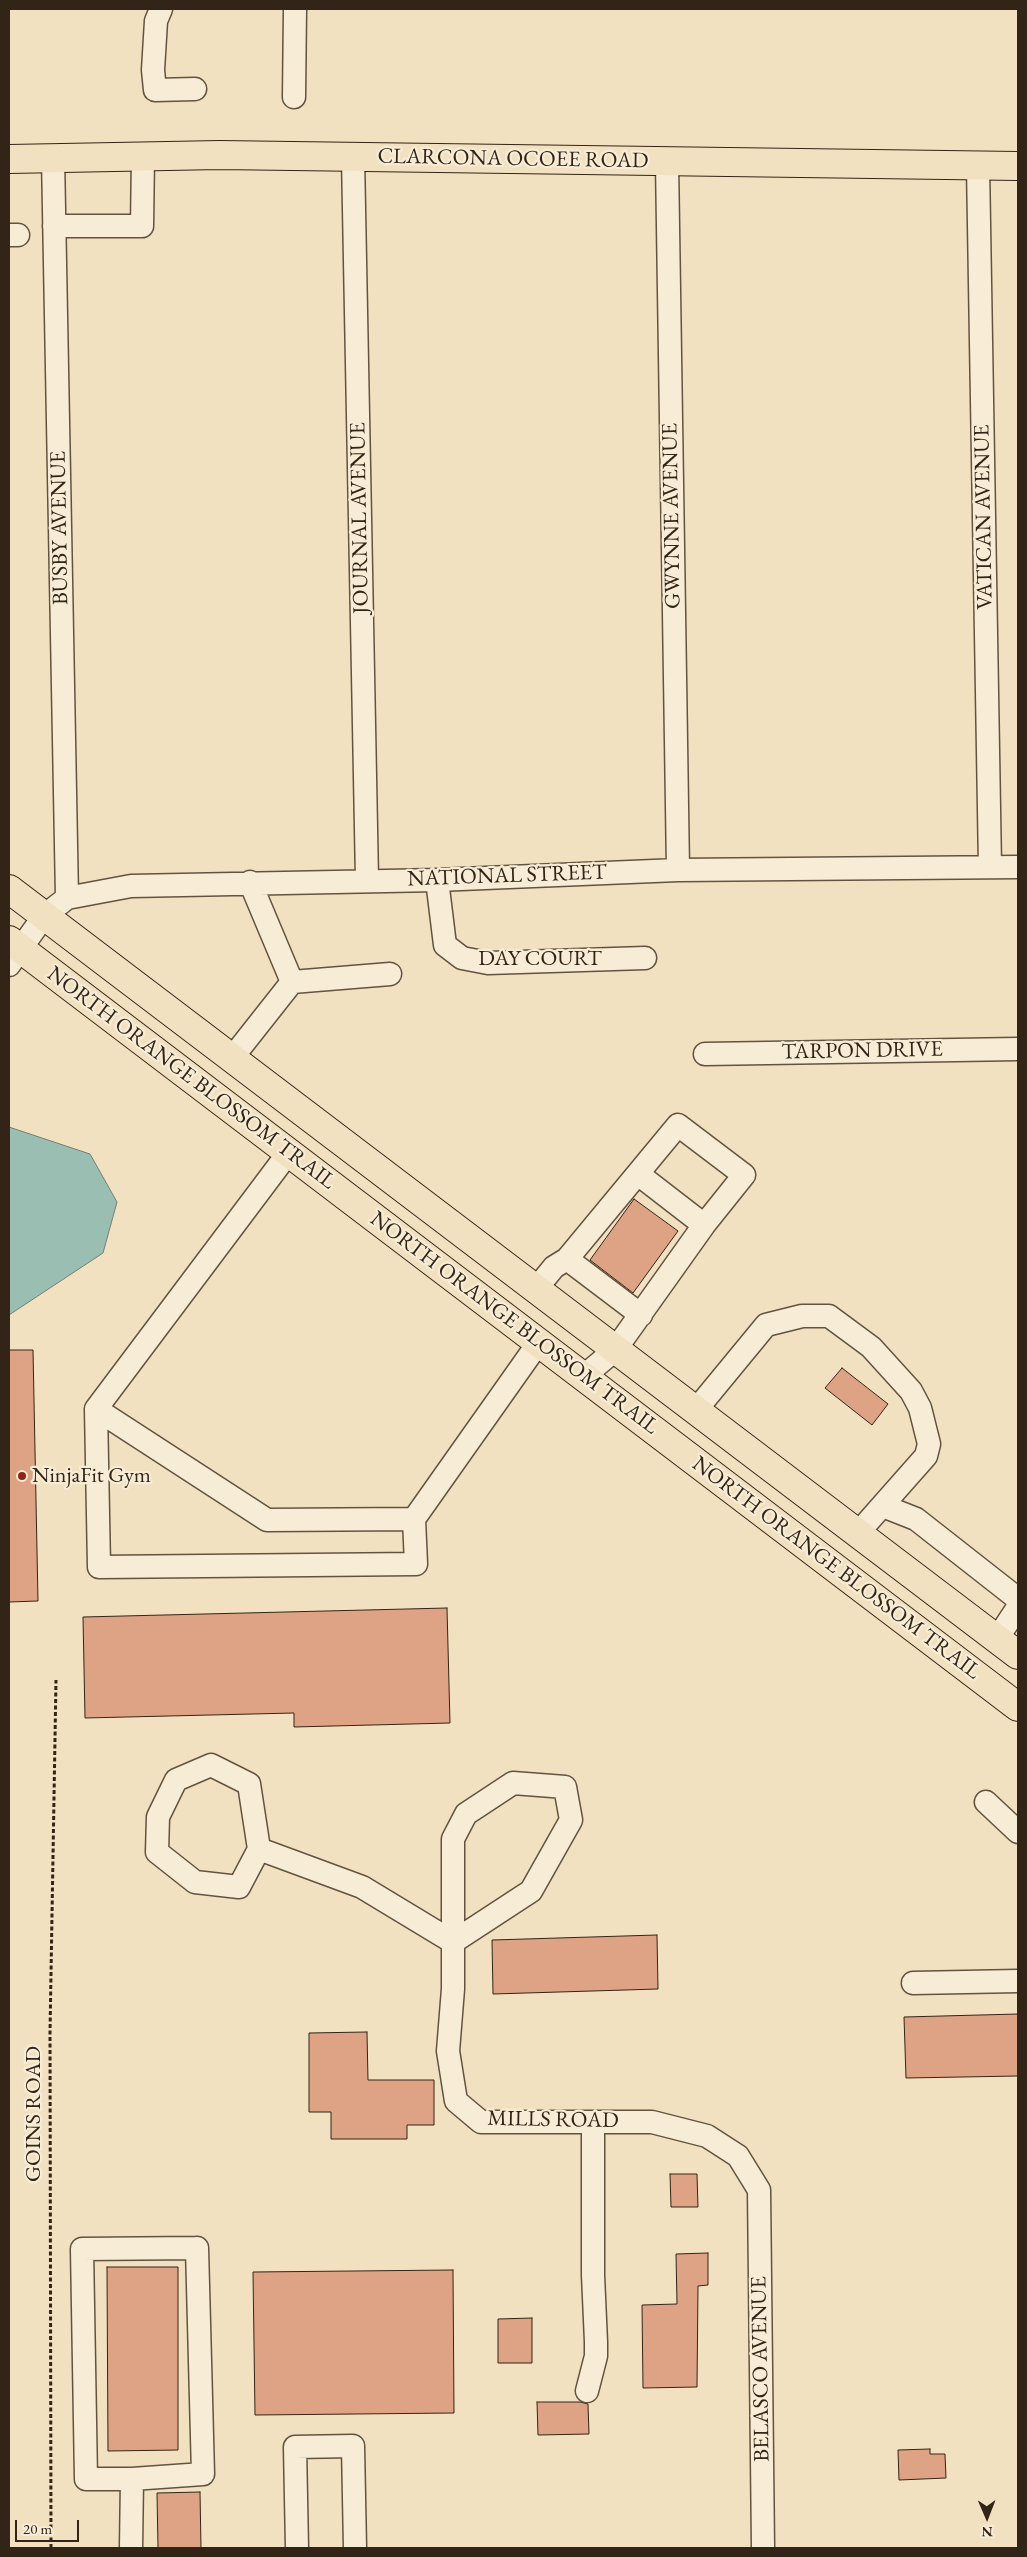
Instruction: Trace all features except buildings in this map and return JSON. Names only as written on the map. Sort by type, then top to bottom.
[{"type":"main road","name":"CLARCONA OCOEE ROAD","points":[[9,159],[143,156],[353,157],[1018,166]]},
{"type":"main road","name":"NORTH ORANGE BLOSSOM TRAIL","points":[[9,889],[1018,1655]]},
{"type":"main road","name":"NORTH ORANGE BLOSSOM TRAIL","points":[[13,951],[289,1152],[1018,1707]]},
{"type":"street","points":[[161,9],[156,21],[153,70],[155,90],[196,90]]},
{"type":"street","points":[[294,97],[295,9]]},
{"type":"street","points":[[54,226],[142,226],[143,156]]},
{"type":"street","name":"BUSBY AVENUE","points":[[53,157],[67,898]]},
{"type":"street","name":"JOURNAL AVENUE","points":[[353,157],[367,880]]},
{"type":"street","name":"GWYNNE AVENUE","points":[[666,162],[678,870]]},
{"type":"street","name":"VATICAN AVENUE","points":[[978,166],[990,867]]},
{"type":"street","name":"NATIONAL STREET","points":[[13,951],[44,916],[67,898],[131,886],[250,882],[436,880],[678,870],[1018,868]]},
{"type":"street","name":"DAY COURT","points":[[436,880],[446,945],[462,958],[488,963],[645,958]]},
{"type":"street","points":[[250,882],[292,982]]},
{"type":"street","points":[[232,1058],[292,982],[390,974]]},
{"type":"street","name":"TARPON DRIVE","points":[[705,1054],[1018,1048]]},
{"type":"street","points":[[536,1289],[554,1267],[567,1259],[678,1125],[744,1175],[704,1225],[615,1350],[584,1376]]},
{"type":"street","points":[[289,1152],[96,1409],[99,1567],[416,1564],[414,1519],[539,1342]]},
{"type":"street","points":[[638,1174],[704,1225]]},
{"type":"street","points":[[567,1259],[641,1315]]},
{"type":"street","points":[[696,1410],[766,1325],[802,1316],[829,1316],[871,1347],[911,1391],[926,1426],[929,1444],[926,1456],[858,1533]]},
{"type":"street","points":[[96,1409],[266,1520],[414,1519]]},
{"type":"street","points":[[883,1506],[916,1519],[1018,1599]]},
{"type":"street","points":[[997,1639],[1018,1607]]},
{"type":"street","points":[[211,1765],[249,1784],[259,1849],[239,1887],[194,1882],[157,1852],[158,1817],[176,1780],[211,1765]]},
{"type":"street","name":"MILLS ROAD","points":[[453,1942],[531,1892],[571,1820],[564,1787],[513,1783],[466,1814],[453,1839],[452,1989],[448,2050],[456,2101],[481,2122],[652,2122],[707,2136],[738,2156],[759,2190]]},
{"type":"street","points":[[986,1802],[1018,1832]]},
{"type":"street","points":[[259,1849],[362,1887],[453,1942]]},
{"type":"street","points":[[913,1983],[1018,1981]]},
{"type":"street","points":[[587,2391],[596,2349],[592,2275],[593,2122]]},
{"type":"street","name":"BELASCO AVENUE","points":[[759,2190],[763,2548]]},
{"type":"street","points":[[197,2248],[203,2474],[132,2479],[86,2479],[82,2249],[197,2248]]},
{"type":"street","points":[[297,2548],[295,2447],[353,2446],[355,2548]]},
{"type":"street","points":[[131,2548],[132,2479]]},
{"type":"path","name":"GOINS ROAD","points":[[51,2548],[50,2032],[56,1680]]},
{"type":"water","points":[[9,1127],[90,1154],[117,1202],[103,1253],[9,1315]]},
{"type":"place","name":"NinjaFit Gym","points":[[22,1476]]}]
